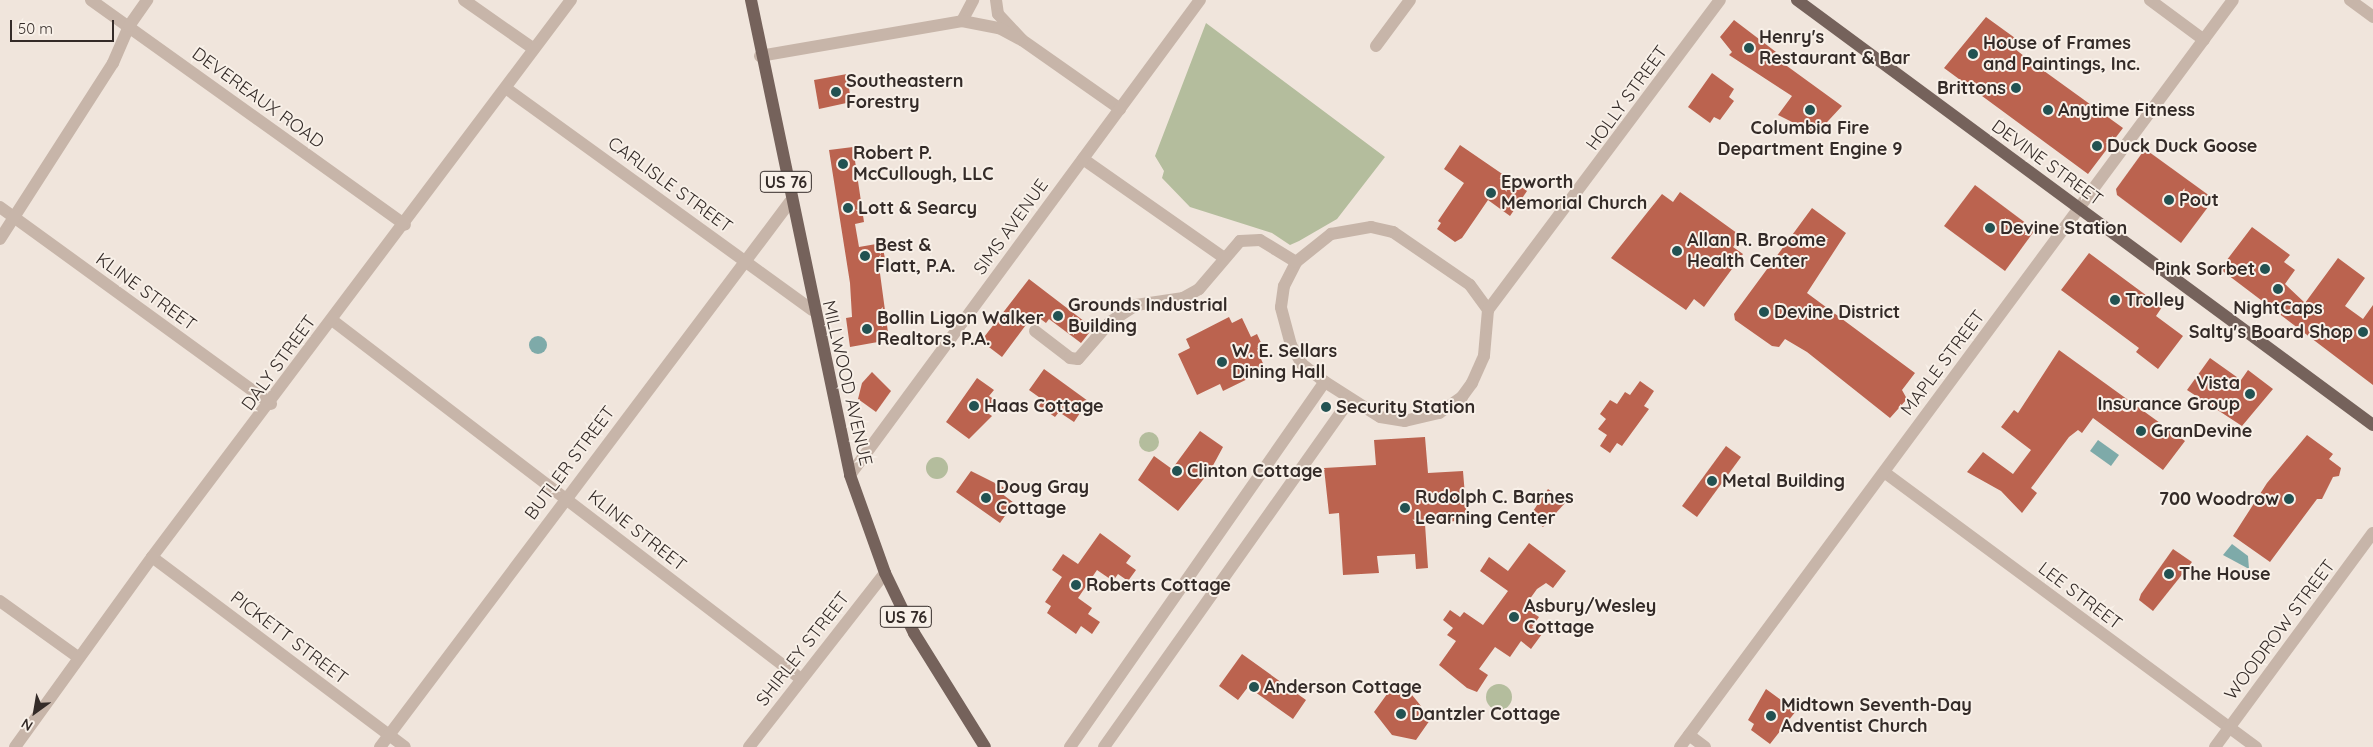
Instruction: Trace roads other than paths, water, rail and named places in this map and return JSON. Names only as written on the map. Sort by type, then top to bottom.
[{"type":"main road","name":"MILLWOOD AVENUE","points":[[751,0],[760,56],[812,310],[850,476],[885,573],[931,667],[985,747]]},
{"type":"main road","name":"DEVINE STREET","points":[[1798,0],[2373,425]]},
{"type":"street","name":"DEVEREAUX ROAD","points":[[91,0],[405,225]]},
{"type":"street","points":[[0,239],[114,63],[129,26],[147,0]]},
{"type":"street","points":[[464,0],[534,49]]},
{"type":"street","name":"DALY STREET","points":[[15,747],[152,557],[271,404],[572,0]]},
{"type":"street","points":[[962,21],[973,0]]},
{"type":"street","points":[[996,0],[998,14],[1022,40]]},
{"type":"street","name":"SIMS AVENUE","points":[[850,476],[1200,0]]},
{"type":"street","points":[[1376,46],[1410,0]]},
{"type":"street","name":"HOLLY STREET","points":[[1488,310],[1720,0]]},
{"type":"street","points":[[2150,0],[2204,40]]},
{"type":"street","name":"MAPLE STREET","points":[[1680,747],[2233,0]]},
{"type":"street","points":[[2350,0],[2373,17]]},
{"type":"street","points":[[760,56],[962,21],[999,28],[1022,40],[1120,109]]},
{"type":"street","name":"CARLISLE STREET","points":[[507,89],[812,310]]},
{"type":"street","points":[[1083,159],[1223,257]]},
{"type":"street","name":"BUTLER STREET","points":[[380,747],[790,202]]},
{"type":"street","name":"KLINE STREET","points":[[0,207],[271,404]]},
{"type":"street","points":[[1371,227],[1393,232],[1470,285],[1488,310],[1484,356],[1472,383],[1462,397],[1439,413],[1405,421],[1380,417],[1324,382],[1302,364],[1284,326],[1284,286],[1296,262],[1331,234],[1371,227]]},
{"type":"street","points":[[1035,331],[1070,358],[1078,358],[1110,322],[1136,305],[1183,298],[1199,289],[1223,257],[1240,241],[1260,240],[1296,262]]},
{"type":"street","name":"KLINE STREET","points":[[332,320],[801,679]]},
{"type":"street","points":[[1070,747],[1324,382]]},
{"type":"street","points":[[1104,747],[1350,399]]},
{"type":"street","name":"LEE STREET","points":[[1884,472],[2256,747]]},
{"type":"street","name":"WOODROW STREET","points":[[2215,747],[2373,533]]},
{"type":"street","name":"PICKETT STREET","points":[[152,557],[405,747]]},
{"type":"street","name":"SHIRLEY STREET","points":[[749,747],[885,573]]},
{"type":"street","points":[[0,601],[79,658]]},
{"type":"street","points":[[1689,735],[1705,747]]},
{"type":"water","points":[[538,336],[545,338],[547,345],[545,352],[538,354],[531,352],[529,345],[531,338]]},
{"type":"water","points":[[2098,440],[2119,455],[2111,466],[2090,451]]},
{"type":"water","points":[[2232,544],[2248,556],[2249,569],[2223,555]]},
{"type":"place","name":"Henry's Restaurant & Bar","points":[[1749,48]]},
{"type":"place","name":"House of Frames and Paintings, Inc.","points":[[1973,54]]},
{"type":"place","name":"Brittons","points":[[2016,88]]},
{"type":"place","name":"Southeastern Forestry","points":[[836,92]]},
{"type":"place","name":"Columbia Fire Department Engine 9","points":[[1810,110]]},
{"type":"place","name":"Anytime Fitness","points":[[2048,110]]},
{"type":"place","name":"Duck Duck Goose","points":[[2097,146]]},
{"type":"place","name":"Robert P. McCullough, LLC","points":[[843,164]]},
{"type":"place","name":"Epworth Memorial Church","points":[[1491,193]]},
{"type":"place","name":"Pout","points":[[2169,200]]},
{"type":"place","name":"Lott & Searcy","points":[[848,208]]},
{"type":"place","name":"Devine Station","points":[[1990,228]]},
{"type":"place","name":"Allan R. Broome Health Center","points":[[1677,251]]},
{"type":"place","name":"Best & Flatt, P.A.","points":[[865,256]]},
{"type":"place","name":"Pink Sorbet","points":[[2265,269]]},
{"type":"place","name":"NightCaps","points":[[2278,289]]},
{"type":"place","name":"Trolley","points":[[2115,300]]},
{"type":"place","name":"Devine District","points":[[1764,312]]},
{"type":"place","name":"Grounds Industrial Building","points":[[1058,316]]},
{"type":"place","name":"Bollin Ligon Walker Realtors, P.A.","points":[[867,329]]},
{"type":"place","name":"Salty's Board Shop","points":[[2363,332]]},
{"type":"place","name":"W. E. Sellars Dining Hall","points":[[1222,362]]},
{"type":"place","name":"Vista Insurance Group","points":[[2250,394]]},
{"type":"place","name":"Haas Cottage","points":[[974,406]]},
{"type":"place","name":"Security Station","points":[[1326,407]]},
{"type":"place","name":"GranDevine","points":[[2141,431]]},
{"type":"place","name":"Clinton Cottage","points":[[1177,471]]},
{"type":"place","name":"Metal Building","points":[[1712,481]]},
{"type":"place","name":"Doug Gray Cottage","points":[[986,498]]},
{"type":"place","name":"700 Woodrow","points":[[2289,499]]},
{"type":"place","name":"Rudolph C. Barnes Learning Center","points":[[1405,508]]},
{"type":"place","name":"The House","points":[[2169,574]]},
{"type":"place","name":"Roberts Cottage","points":[[1076,585]]},
{"type":"place","name":"Asbury/Wesley Cottage","points":[[1514,617]]},
{"type":"place","name":"Anderson Cottage","points":[[1254,687]]},
{"type":"place","name":"Dantzler Cottage","points":[[1401,714]]},
{"type":"place","name":"Midtown Seventh-Day Adventist Church","points":[[1771,716]]}]
